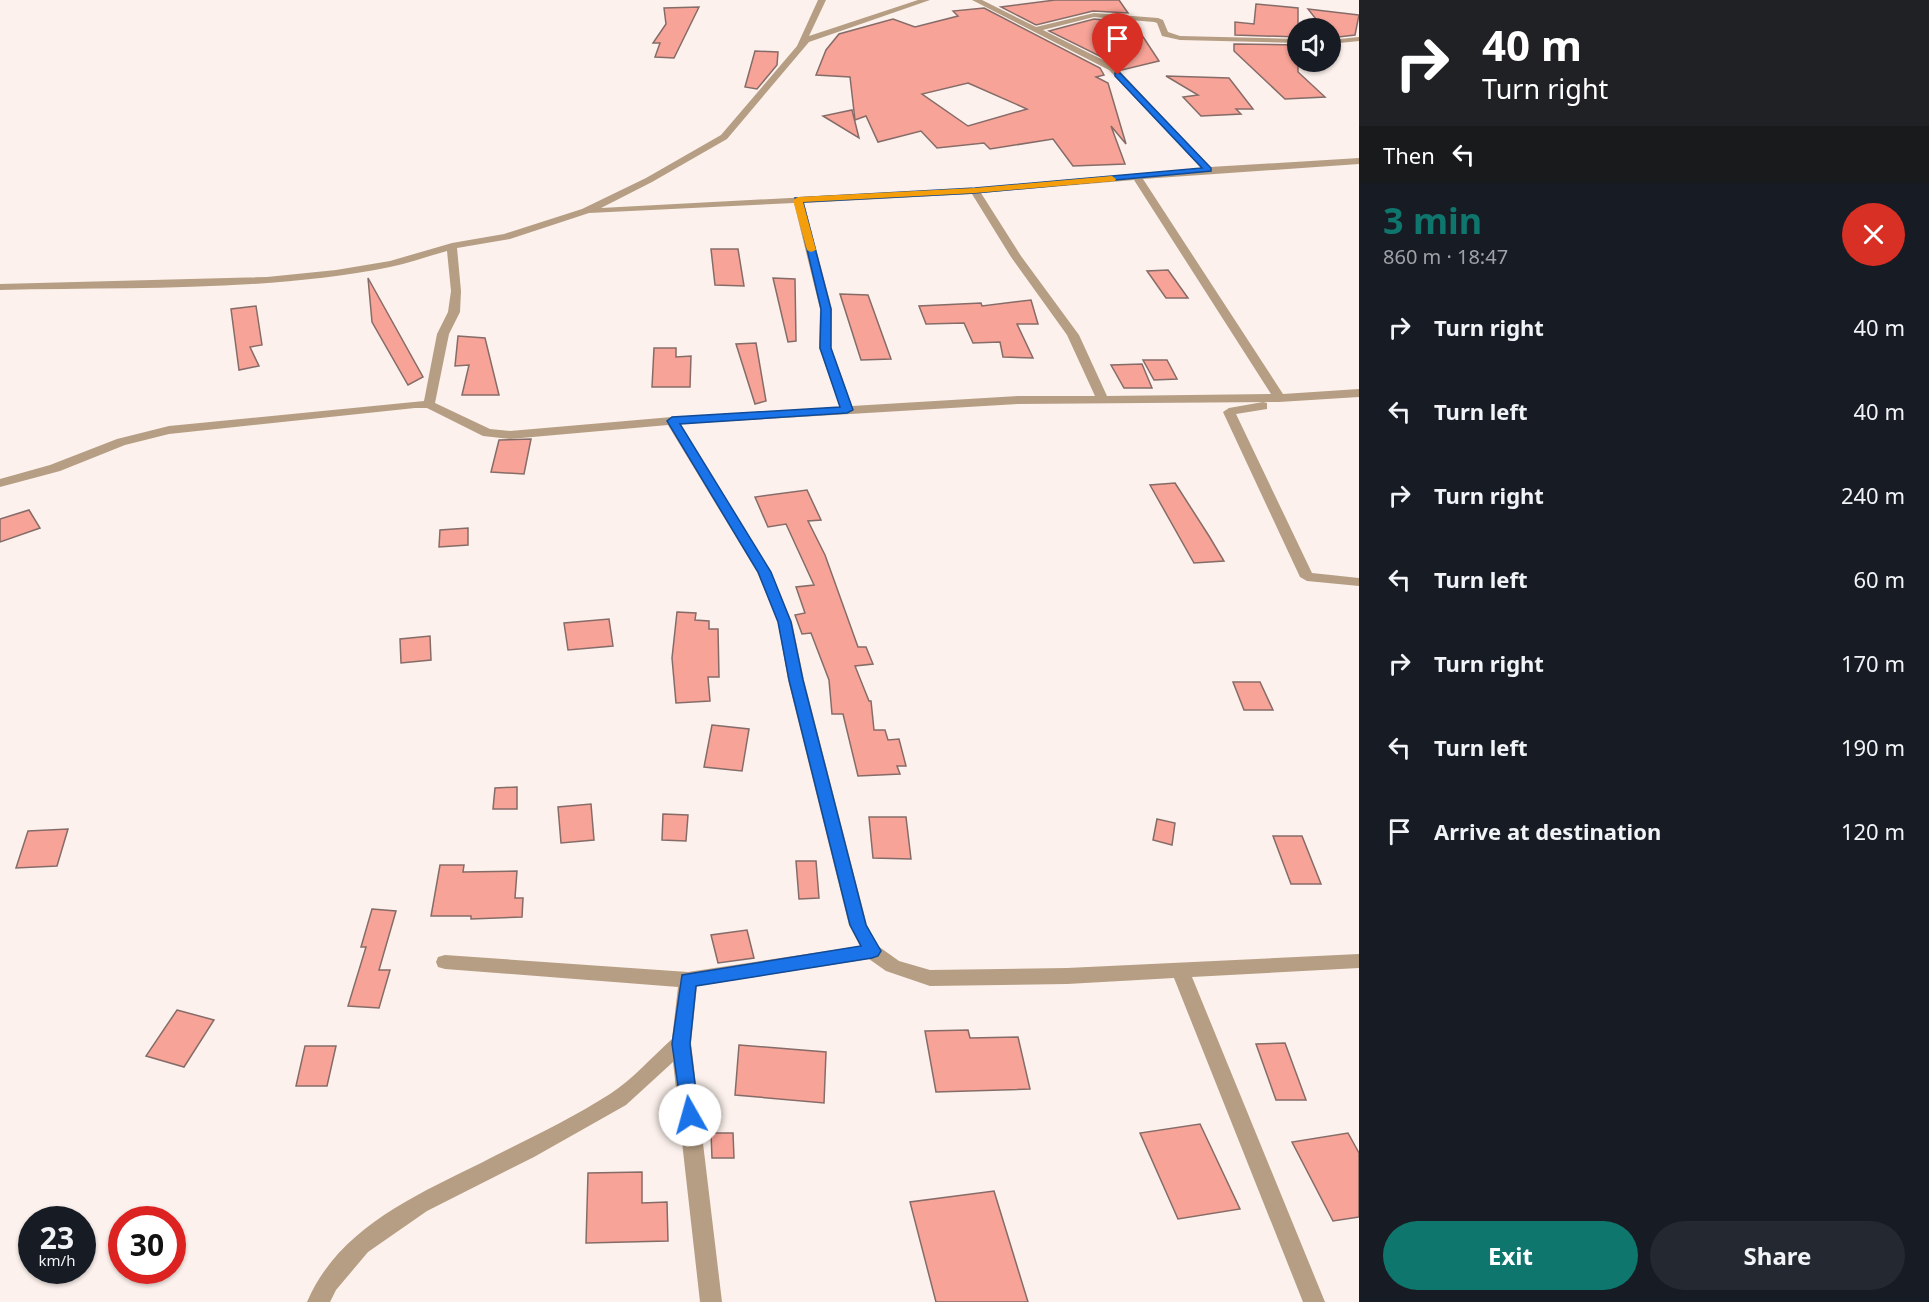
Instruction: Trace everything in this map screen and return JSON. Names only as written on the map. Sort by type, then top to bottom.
[{"type":"street","points":[[0,287],[267,280],[336,273],[391,264],[452,246],[506,237],[586,211],[649,180],[724,136],[796,55],[822,0]]},
{"type":"street","points":[[799,48],[818,34],[926,0]]},
{"type":"street","points":[[976,0],[1112,68],[1208,170]]},
{"type":"street","points":[[1038,29],[1083,16],[1114,16],[1155,20],[1160,22],[1165,34],[1179,38],[1287,41]]},
{"type":"street","points":[[1341,41],[1359,39]]},
{"type":"street","points":[[586,211],[975,191],[1208,170],[1359,161]]},
{"type":"street","points":[[1137,177],[1279,398]]},
{"type":"street","points":[[975,191],[1017,257],[1073,335],[1103,401]]},
{"type":"street","points":[[798,200],[826,309],[825,348],[847,410]]},
{"type":"street","points":[[429,405],[443,334],[454,312],[456,291],[452,246]]},
{"type":"street","points":[[0,483],[55,468],[121,442],[169,430],[367,408],[429,405],[487,433],[510,435],[672,421],[1018,400],[1279,398],[1359,393]]},
{"type":"street","points":[[1340,394],[1229,412],[1307,577],[1359,582]]},
{"type":"street","points":[[672,421],[764,572],[785,622],[796,680],[858,925],[872,951],[893,966],[930,978],[1067,976],[1359,961]]},
{"type":"street","points":[[445,962],[688,980],[872,951]]},
{"type":"street","points":[[1180,970],[1314,1302]]},
{"type":"street","points":[[688,980],[681,1044],[711,1302]]},
{"type":"street","points":[[318,1302],[328,1282],[360,1245],[419,1204],[527,1150],[619,1099],[681,1044]]},
{"type":"building","points":[[1055,0],[1119,0],[1128,13],[1093,11],[1036,25],[1001,7]]},
{"type":"building","points":[[1256,4],[1298,8],[1298,18],[1287,18],[1287,37],[1235,35],[1235,22],[1254,24]]},
{"type":"building","points":[[699,7],[674,58],[655,57],[660,43],[653,43],[666,24],[664,8]]},
{"type":"building","points":[[984,8],[1100,68],[1104,75],[1096,77],[1108,83],[1126,144],[1111,126],[1125,164],[1073,166],[1053,139],[990,149],[984,143],[937,148],[921,131],[878,142],[866,116],[855,120],[850,77],[816,75],[826,50],[839,34],[893,19],[915,27],[958,16],[953,11]],"holes":[[[968,83],[1027,109],[968,126],[922,94]]]},
{"type":"building","points":[[1308,9],[1359,15],[1355,35],[1341,37],[1341,18],[1315,18]]},
{"type":"building","points":[[1094,19],[1134,23],[1159,61],[1122,70],[1116,64],[1049,31]]},
{"type":"building","points":[[1234,44],[1287,45],[1287,72],[1298,72],[1325,97],[1285,99],[1234,51]]},
{"type":"building","points":[[755,51],[778,52],[777,65],[757,89],[745,87]]},
{"type":"building","points":[[1166,76],[1229,78],[1253,109],[1236,109],[1241,114],[1201,116],[1183,97],[1198,95]]},
{"type":"building","points":[[852,110],[859,138],[823,116]]},
{"type":"building","points":[[711,249],[738,249],[744,286],[715,285]]},
{"type":"building","points":[[1168,270],[1188,298],[1166,298],[1147,271]]},
{"type":"building","points":[[368,278],[423,377],[408,385],[372,322]]},
{"type":"building","points":[[773,278],[795,279],[796,341],[788,342]]},
{"type":"building","points":[[840,294],[868,295],[891,359],[861,360]]},
{"type":"building","points":[[1031,300],[1038,324],[1017,324],[1033,358],[1003,357],[1000,342],[973,343],[964,323],[926,324],[919,306],[981,303],[982,306]]},
{"type":"building","points":[[256,306],[262,345],[250,347],[259,366],[239,370],[231,309]]},
{"type":"building","points":[[458,336],[485,338],[499,395],[462,395],[469,365],[455,366]]},
{"type":"building","points":[[756,343],[766,401],[755,404],[736,344]]},
{"type":"building","points":[[654,348],[676,348],[676,357],[691,356],[690,387],[652,387]]},
{"type":"building","points":[[1143,360],[1167,360],[1177,379],[1154,380]]},
{"type":"building","points":[[1142,364],[1152,388],[1124,388],[1111,365]]},
{"type":"building","points":[[531,439],[524,474],[491,472],[499,440]]},
{"type":"building","points":[[1175,483],[1224,561],[1194,563],[1150,485]]},
{"type":"building","points":[[807,490],[821,520],[808,521],[825,555],[858,647],[866,647],[873,664],[855,666],[869,701],[871,701],[874,730],[885,730],[888,740],[899,739],[906,766],[897,766],[900,774],[858,776],[843,714],[832,714],[829,680],[811,633],[802,634],[795,615],[805,613],[796,587],[814,585],[786,524],[768,527],[755,497]]},
{"type":"building","points":[[29,510],[40,528],[0,542],[0,519]]},
{"type":"building","points":[[468,528],[468,545],[439,547],[440,530]]},
{"type":"building","points":[[677,612],[696,613],[695,620],[709,621],[709,629],[718,629],[719,677],[708,677],[710,701],[676,703],[672,658]]},
{"type":"building","points":[[609,619],[613,646],[568,650],[564,623]]},
{"type":"building","points":[[430,636],[431,660],[401,663],[400,639]]},
{"type":"building","points":[[1233,682],[1260,682],[1273,710],[1244,710]]},
{"type":"building","points":[[712,725],[749,729],[742,771],[704,767]]},
{"type":"building","points":[[517,787],[517,809],[493,809],[495,788]]},
{"type":"building","points":[[591,804],[594,840],[561,843],[558,807]]},
{"type":"building","points":[[663,814],[688,815],[686,841],[662,840]]},
{"type":"building","points":[[869,817],[906,817],[911,859],[873,858]]},
{"type":"building","points":[[1157,819],[1175,823],[1172,845],[1153,840]]},
{"type":"building","points":[[68,829],[57,866],[16,868],[28,831]]},
{"type":"building","points":[[1273,836],[1302,836],[1321,884],[1291,884]]},
{"type":"building","points":[[796,861],[816,861],[819,898],[799,899]]},
{"type":"building","points":[[440,865],[464,865],[463,872],[517,871],[515,898],[523,898],[522,917],[471,919],[471,916],[431,916]]},
{"type":"building","points":[[372,909],[396,911],[379,970],[390,970],[379,1008],[348,1006],[366,947],[361,947]]},
{"type":"building","points":[[747,930],[754,958],[718,963],[711,935]]},
{"type":"building","points":[[177,1010],[214,1020],[184,1067],[146,1056]]},
{"type":"building","points":[[968,1030],[970,1038],[1018,1037],[1030,1089],[936,1092],[925,1031]]},
{"type":"building","points":[[1285,1043],[1306,1100],[1276,1100],[1256,1044]]},
{"type":"building","points":[[739,1045],[826,1052],[824,1103],[735,1095]]},
{"type":"building","points":[[305,1046],[336,1046],[327,1086],[296,1086]]},
{"type":"building","points":[[1200,1124],[1240,1209],[1178,1219],[1140,1133]]},
{"type":"building","points":[[711,1133],[733,1133],[734,1158],[712,1158]]},
{"type":"building","points":[[1348,1133],[1359,1153],[1359,1217],[1333,1221],[1292,1142]]},
{"type":"building","points":[[642,1172],[642,1203],[667,1202],[668,1241],[586,1243],[588,1173]]},
{"type":"building","points":[[994,1191],[1028,1302],[936,1302],[910,1202]]},
{"type":"slow traffic","points":[[811,250],[798,200],[975,191],[1112,179]]},
{"type":"route","points":[[690,1115],[681,1044],[688,980],[872,951],[858,925],[796,680],[785,622],[764,572],[672,421],[847,410],[825,348],[826,309],[798,200],[975,191],[1208,170],[1118,75]]}]
